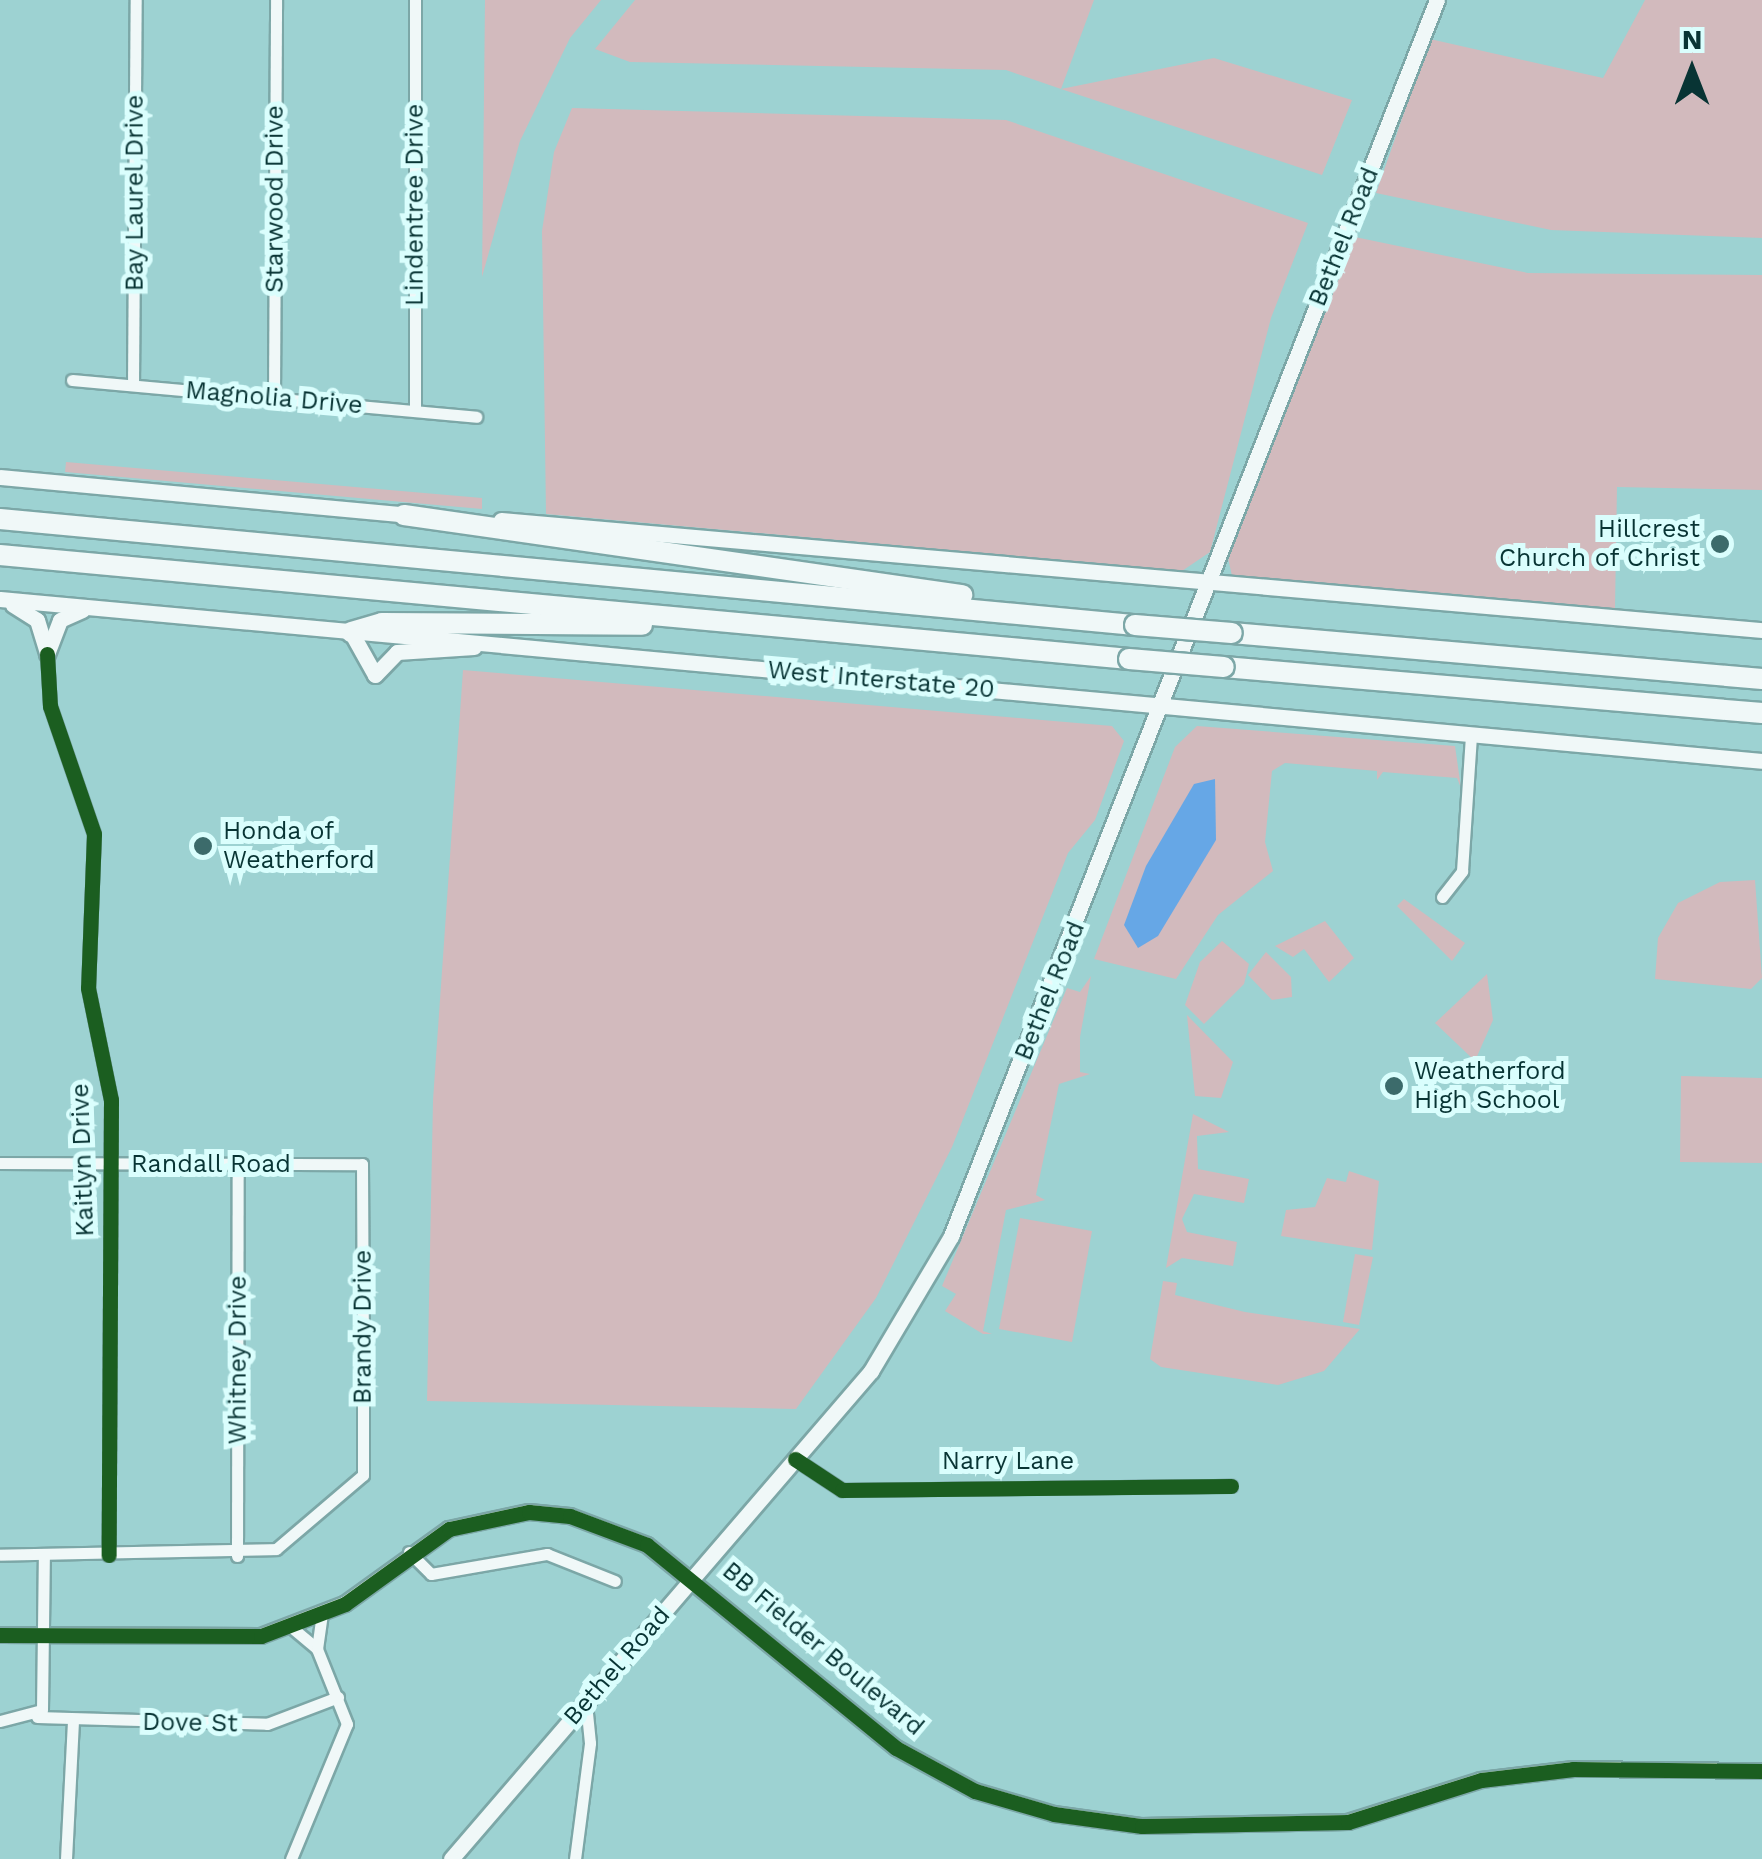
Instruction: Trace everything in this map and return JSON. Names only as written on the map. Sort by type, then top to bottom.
[{"type":"highway","points":[[404,515],[891,583],[1016,612]]},
{"type":"highway","points":[[0,519],[1762,680]]},
{"type":"highway","points":[[0,555],[1762,713]]},
{"type":"highway","points":[[350,632],[382,623],[713,630],[746,622]]},
{"type":"main road","name":"Bethel Road","points":[[451,1859],[871,1371],[951,1236],[1437,0]]},
{"type":"main road","points":[[0,477],[1762,630]]},
{"type":"main road","name":"West Interstate 20","points":[[0,600],[1762,761]]},
{"type":"main road","name":"Kaitlyn Drive","points":[[0,600],[37,620],[48,654]]},
{"type":"main road","points":[[48,654],[60,620],[102,608]]},
{"type":"main road","points":[[350,632],[374,675],[398,652],[444,655],[486,644]]},
{"type":"street","name":"Bay Laurel Drive","points":[[134,386],[136,0]]},
{"type":"street","name":"Starwood Drive","points":[[274,397],[276,0]]},
{"type":"street","name":"Lindentree Drive","points":[[415,0],[415,410]]},
{"type":"street","name":"Magnolia Drive","points":[[72,380],[476,417]]},
{"type":"street","name":"Kaitlyn Drive","points":[[48,654],[50,706],[94,834],[88,988],[111,1100],[110,1555]]},
{"type":"street","points":[[1442,897],[1462,871],[1471,737]]},
{"type":"street","name":"Randall Road","points":[[0,1163],[362,1164]]},
{"type":"street","name":"Whitney Drive","points":[[237,1556],[238,1164]]},
{"type":"street","name":"Brandy Drive","points":[[237,1556],[276,1550],[356,1489],[362,1164]]},
{"type":"street","name":"Narry Lane","points":[[796,1459],[842,1490],[1231,1486]]},
{"type":"street","name":"BB Fielder Boulevard","points":[[0,1635],[261,1636],[322,1614],[409,1552],[488,1517],[570,1516],[634,1538],[694,1576],[896,1748],[975,1791],[1054,1814],[1142,1826],[1348,1822],[1481,1780],[1573,1770],[1762,1772]]},
{"type":"street","points":[[409,1552],[432,1574],[547,1554],[615,1581]]},
{"type":"street","points":[[0,1555],[237,1556]]},
{"type":"street","points":[[37,1717],[44,1635],[44,1555]]},
{"type":"street","points":[[317,1649],[322,1614]]},
{"type":"street","points":[[290,1626],[317,1649],[347,1724],[342,1753],[291,1859]]},
{"type":"street","name":"Dove St","points":[[0,1721],[37,1717],[73,1722],[266,1724],[338,1697]]},
{"type":"street","points":[[575,1859],[590,1743],[586,1703]]},
{"type":"street","points":[[66,1859],[73,1722]]},
{"type":"shaded area","points":[[485,0],[601,0],[570,38],[520,141],[482,277]]},
{"type":"shaded area","points":[[635,0],[1094,0],[1061,89],[1006,70],[630,62],[595,49]]},
{"type":"shaded area","points":[[1645,0],[1762,0],[1762,238],[1551,230],[1376,193],[1430,39],[1603,78]]},
{"type":"shaded area","points":[[1214,58],[1352,100],[1322,175],[1061,89]]},
{"type":"shaded area","points":[[572,108],[1006,120],[1308,223],[1271,318],[1210,552],[1182,571],[546,514],[542,231],[554,152]]},
{"type":"shaded area","points":[[1355,237],[1528,273],[1762,275],[1762,490],[1617,487],[1615,609],[1232,576],[1228,558]]},
{"type":"shaded area","points":[[66,462],[482,498],[482,509],[65,472]]},
{"type":"shaded area","points":[[463,670],[1112,726],[1124,741],[1095,820],[1068,853],[952,1147],[876,1298],[796,1409],[427,1401],[433,1100]]},
{"type":"shaded area","points":[[1197,726],[1455,746],[1461,788],[1457,778],[1383,772],[1377,780],[1377,771],[1285,763],[1272,771],[1265,842],[1273,871],[1218,915],[1176,979],[1094,959],[1175,747]]},
{"type":"shaded area","points":[[1755,880],[1762,978],[1751,989],[1655,979],[1658,938],[1678,903],[1720,882]]},
{"type":"shaded area","points":[[1404,899],[1465,943],[1452,961],[1397,906]]},
{"type":"shaded area","points":[[1325,921],[1354,958],[1329,982],[1304,949],[1293,957],[1275,946]]},
{"type":"shaded area","points":[[1222,941],[1249,964],[1244,984],[1204,1024],[1185,1005],[1200,962]]},
{"type":"shaded area","points":[[1266,952],[1291,977],[1292,997],[1272,1000],[1248,975]]},
{"type":"shaded area","points":[[1487,974],[1493,1020],[1475,1061],[1435,1023]]},
{"type":"shaded area","points":[[1091,976],[1080,1037],[1080,1072],[1090,1074],[1059,1084],[1036,1195],[1045,1200],[1006,1210],[983,1331],[992,1334],[983,1334],[945,1311],[956,1294],[942,1286],[1067,988],[1080,992]]},
{"type":"shaded area","points":[[1187,1015],[1233,1062],[1221,1098],[1195,1096]]},
{"type":"shaded area","points":[[1681,1076],[1762,1078],[1762,1163],[1680,1162]]},
{"type":"shaded area","points":[[1193,1114],[1229,1132],[1197,1136],[1198,1169],[1249,1179],[1244,1203],[1194,1194],[1182,1219],[1187,1232],[1237,1242],[1233,1266],[1182,1258],[1166,1268]]},
{"type":"shaded area","points":[[1349,1171],[1379,1181],[1372,1250],[1281,1236],[1286,1210],[1315,1207],[1327,1178],[1346,1182]]},
{"type":"shaded area","points":[[1020,1218],[1092,1231],[1072,1342],[999,1329]]},
{"type":"shaded area","points":[[1355,1254],[1373,1257],[1359,1325],[1343,1322]]},
{"type":"shaded area","points":[[1163,1281],[1177,1283],[1175,1295],[1245,1312],[1360,1329],[1324,1371],[1278,1385],[1161,1367],[1150,1359]]},
{"type":"water","points":[[1215,779],[1216,840],[1158,936],[1138,948],[1124,925],[1146,866],[1194,784]]},
{"type":"cycle path","points":[[47,654],[50,706],[94,834],[88,988],[111,1100],[109,1555]]},
{"type":"cycle path","points":[[795,1459],[842,1490],[1231,1486]]},
{"type":"cycle path","points":[[0,1635],[261,1636],[345,1604],[449,1529],[529,1512],[570,1516],[647,1545],[896,1748],[975,1791],[1054,1814],[1142,1826],[1348,1822],[1481,1780],[1573,1769],[1762,1771]]},
{"type":"place","name":"Hillcrest Church of Christ","points":[[1720,544]]},
{"type":"place","name":"Honda of Weatherford","points":[[203,846]]},
{"type":"place","name":"Weatherford High School","points":[[1394,1086]]}]
